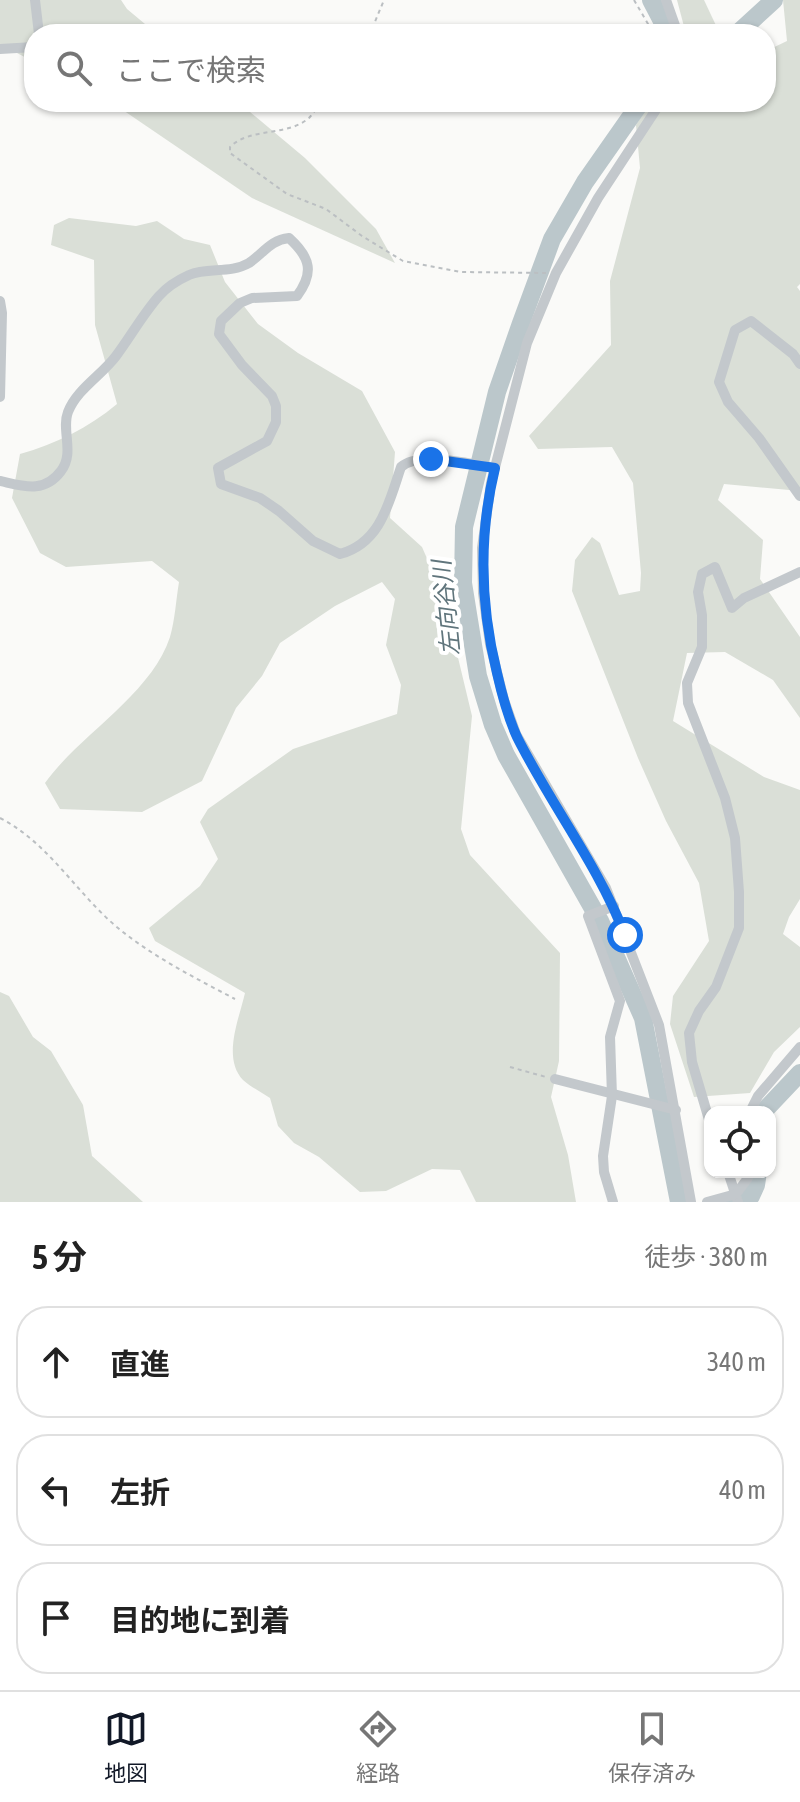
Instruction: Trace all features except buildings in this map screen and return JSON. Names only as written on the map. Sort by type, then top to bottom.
[{"type":"street","points":[[35,0],[38,24]]},
{"type":"street","points":[[666,0],[674,24]]},
{"type":"street","points":[[0,49],[24,49]]},
{"type":"street","points":[[654,112],[598,198],[556,273],[527,343],[495,468],[482,548],[483,593],[490,644],[516,734],[614,906],[659,1025],[691,1202]]},
{"type":"street","points":[[0,481],[39,488],[61,471],[68,450],[67,415],[73,402],[115,358],[159,295],[192,273],[233,270],[250,262],[270,244],[289,238],[301,248],[307,261],[308,281],[297,296],[252,298],[240,303],[221,321],[219,334],[242,365],[272,396],[276,406],[276,422],[267,441],[231,458],[218,468],[221,484],[260,498],[313,541],[340,554],[350,552],[376,530],[401,467],[408,461],[431,459],[495,468]]},
{"type":"street","points":[[0,301],[0,397]]},
{"type":"street","points":[[800,364],[793,354],[751,321],[735,330],[719,382],[728,402],[759,438],[800,496]]},
{"type":"street","points":[[705,1106],[692,1062],[689,1033],[699,1011],[716,987],[739,928],[739,892],[735,838],[725,798],[688,703],[687,683],[702,647],[698,592],[702,574],[715,567],[732,608],[744,598],[800,572]]},
{"type":"street","points":[[613,1202],[604,1172],[603,1156],[612,1096],[610,1037],[620,1001],[588,916],[614,906]]},
{"type":"street","points":[[753,1106],[800,1047]]},
{"type":"street","points":[[555,1079],[676,1110]]},
{"type":"street","points":[[730,1178],[737,1198]]},
{"type":"street","points":[[737,1198],[748,1178]]},
{"type":"street","points":[[707,1202],[737,1198]]},
{"type":"path","points":[[374,24],[384,0]]},
{"type":"path","points":[[634,0],[648,24]]},
{"type":"path","points":[[313,112],[309,118],[288,129],[237,140],[230,147],[230,153],[287,194],[326,209],[403,261],[461,272],[556,273]]},
{"type":"path","points":[[0,818],[31,837],[118,928],[235,999]]},
{"type":"path","points":[[510,1067],[555,1079]]},
{"type":"shaded area","points":[[0,0],[121,0],[145,24],[24,24],[24,57],[0,44]]},
{"type":"shaded area","points":[[677,0],[704,0],[715,24],[683,24]]},
{"type":"shaded area","points":[[783,0],[800,0],[800,284],[797,287],[800,291],[800,491],[724,484],[718,500],[763,540],[760,579],[800,637],[800,718],[773,680],[725,652],[687,653],[673,721],[764,777],[800,790],[800,899],[783,934],[800,947],[800,1027],[774,1052],[750,1093],[694,1097],[670,1024],[673,996],[709,941],[699,883],[666,821],[638,758],[572,591],[575,560],[592,537],[600,543],[619,595],[640,591],[633,483],[612,447],[538,449],[529,436],[611,345],[610,281],[640,168],[636,125],[644,112],[776,112],[776,46],[787,41]]},
{"type":"shaded area","points":[[126,112],[250,112],[305,158],[376,229],[395,263],[252,198]]},
{"type":"shaded area","points":[[69,218],[136,226],[157,221],[184,239],[210,245],[225,282],[258,324],[298,353],[362,391],[395,452],[390,518],[422,547],[443,595],[472,716],[461,829],[470,855],[560,953],[559,1061],[551,1097],[568,1155],[576,1202],[476,1202],[460,1170],[432,1169],[386,1191],[360,1192],[319,1157],[294,1143],[278,1126],[270,1098],[246,1083],[237,1071],[234,1038],[245,993],[155,941],[149,928],[200,886],[218,859],[200,822],[208,809],[293,749],[397,714],[401,685],[386,645],[395,599],[382,582],[335,606],[280,643],[262,676],[236,708],[202,781],[142,812],[60,809],[45,783],[59,765],[131,696],[161,658],[172,630],[179,582],[152,561],[66,567],[40,553],[12,498],[20,454],[71,434],[117,404],[95,325],[94,260],[51,245],[54,225]]},
{"type":"shaded area","points":[[0,992],[9,996],[33,1037],[51,1051],[83,1105],[92,1156],[143,1202],[0,1202]]},
{"type":"waterway","name":"左向谷川","points":[[651,0],[663,24]]},
{"type":"waterway","points":[[748,24],[774,0]]},
{"type":"waterway","name":"左向谷川","points":[[634,112],[585,182],[552,239],[521,323],[497,392],[464,527],[463,583],[478,676],[493,725],[506,755],[600,921],[643,1018],[679,1202]]},
{"type":"waterway","points":[[769,1106],[800,1073]]},
{"type":"waterway","points":[[735,1202],[751,1196],[757,1178]]},
{"type":"route","points":[[431,459],[495,468],[482,548],[483,593],[490,644],[504,700],[516,734],[606,888],[625,935]]}]
